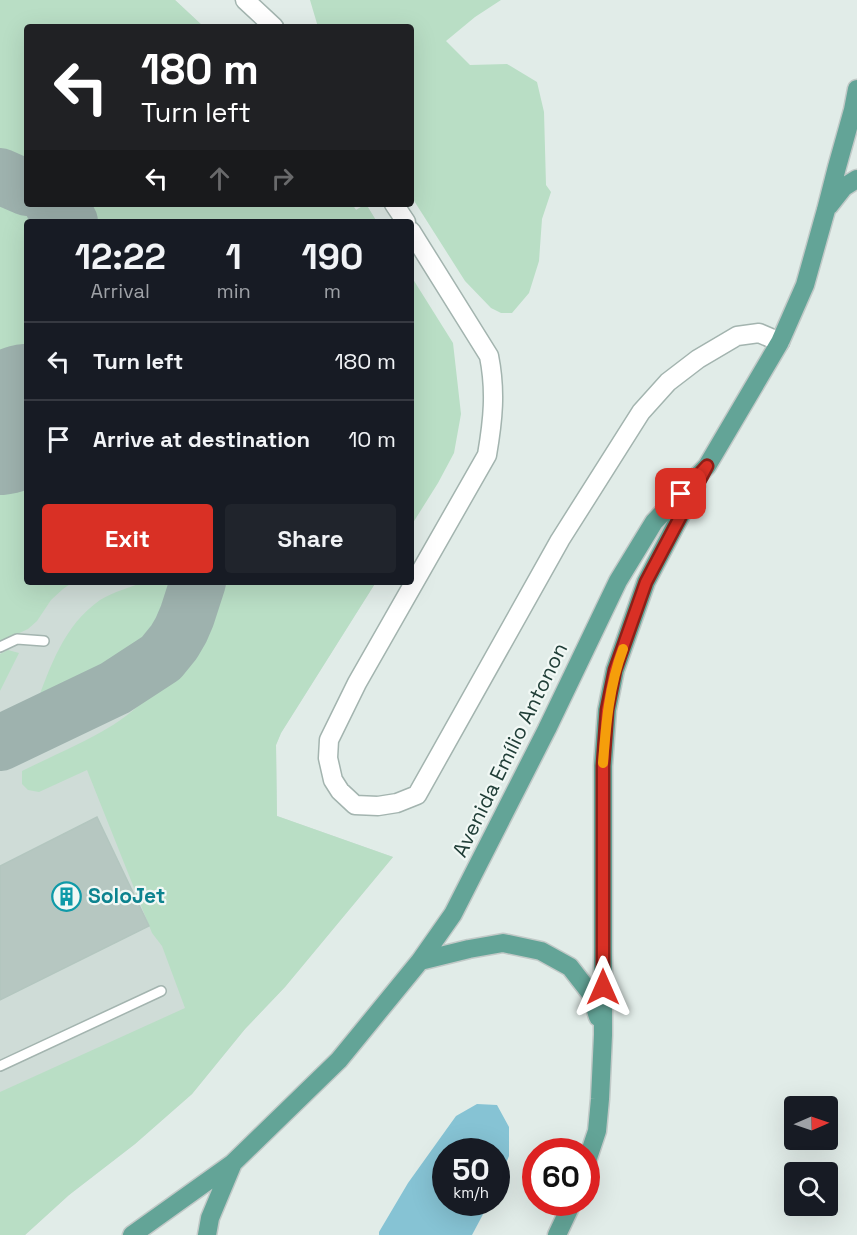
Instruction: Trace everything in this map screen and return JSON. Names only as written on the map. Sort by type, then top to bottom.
[{"type":"main road","name":"Avenida Emílio Antonon","points":[[132,1235],[233,1163],[339,1060],[420,961],[453,914],[552,719],[618,581],[654,522],[707,466],[780,342],[805,285],[857,89]]},
{"type":"main road","points":[[826,210],[844,187],[857,179]]},
{"type":"main road","points":[[595,1138],[600,1099],[603,1035],[603,766],[607,710],[615,670],[646,582],[707,466]]},
{"type":"main road","points":[[420,961],[503,943],[541,951],[570,967],[591,994],[603,1035]]},
{"type":"main road","points":[[207,1235],[210,1218],[233,1163]]},
{"type":"main road","points":[[557,1235],[566,1216]]},
{"type":"street","points":[[245,0],[271,24]]},
{"type":"street","points":[[414,236],[489,356],[493,376],[494,409],[487,455],[414,584]]},
{"type":"street","points":[[413,585],[357,684],[329,740],[328,758],[333,780],[340,791],[355,805],[378,806],[397,803],[417,795],[560,540],[641,412],[668,382],[698,358],[737,336],[759,333],[780,342]]},
{"type":"lane","points":[[0,647],[17,639],[44,641]]},
{"type":"lane","points":[[0,1066],[161,990]]},
{"type":"shaded area","points":[[0,0],[175,0],[201,24],[24,24],[24,207],[354,207],[356,210],[368,207],[375,219],[24,219],[24,585],[374,585],[281,733],[276,745],[277,816],[393,857],[192,1094],[135,1144],[69,1195],[25,1235],[0,1235]]},
{"type":"green space","points":[[0,0],[175,0],[201,24],[24,24],[24,170],[0,160]]},
{"type":"green space","points":[[310,0],[501,0],[475,17],[446,41],[470,65],[507,64],[537,82],[544,112],[546,185],[551,192],[542,219],[539,261],[529,293],[512,313],[501,313],[491,308],[465,281],[414,201],[414,24],[317,24]]},
{"type":"green space","points":[[0,195],[13,200],[41,219],[24,219],[24,361],[0,373]]},
{"type":"green space","points":[[77,207],[354,207],[356,210],[368,207],[375,219],[89,219]]},
{"type":"green space","points":[[414,281],[453,343],[461,414],[454,453],[414,521]]},
{"type":"green space","points":[[24,466],[24,585],[69,585],[51,600],[37,621],[28,629],[0,642],[0,478]]},
{"type":"green space","points":[[135,585],[179,585],[168,618],[161,632],[148,648],[106,674],[36,705],[47,676],[68,634],[87,610],[116,592]]},
{"type":"green space","points":[[216,585],[374,585],[281,733],[276,745],[277,816],[393,857],[192,1094],[135,1144],[69,1195],[25,1235],[0,1235],[0,1092],[185,1008],[162,946],[152,933],[87,770],[39,792],[28,790],[22,784],[22,771],[113,725],[141,704],[179,663],[206,618]]},
{"type":"green space","points":[[8,650],[19,653],[0,691],[0,654]]},
{"type":"water","points":[[477,1104],[497,1105],[509,1127],[509,1138],[440,1138],[456,1116]]},
{"type":"water","points":[[432,1150],[432,1216],[482,1216],[472,1235],[379,1235],[408,1183]]},
{"type":"building","name":"SoloJet","points":[[97,817],[149,926],[0,1000],[0,866]]},
{"type":"taxiway","points":[[0,176],[24,187]]},
{"type":"taxiway","points":[[56,207],[67,219]]},
{"type":"taxiway","points":[[0,743],[115,688],[161,658],[181,630],[197,585]]},
{"type":"runway","points":[[0,426],[24,414]]},
{"type":"slow traffic","points":[[603,763],[607,710],[615,670],[623,649]]},
{"type":"place","name":"SoloJet","points":[[67,896]]},
{"type":"route","points":[[603,987],[603,766],[607,710],[615,670],[646,582],[707,466],[681,494]]}]
